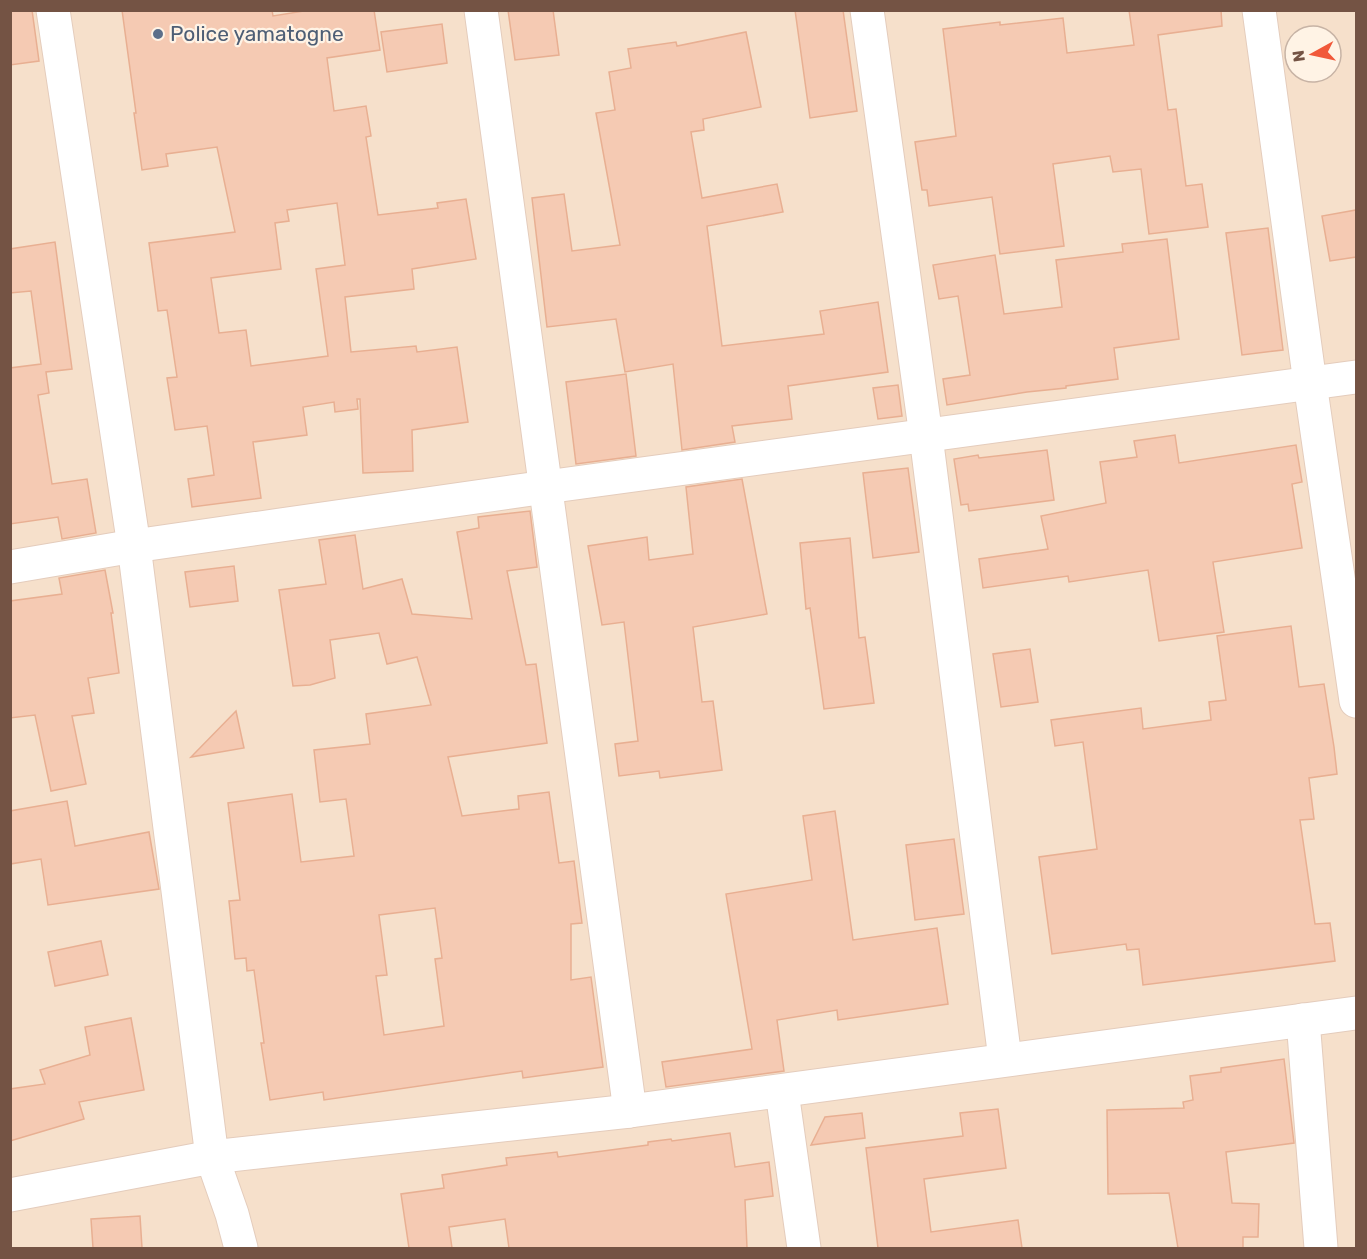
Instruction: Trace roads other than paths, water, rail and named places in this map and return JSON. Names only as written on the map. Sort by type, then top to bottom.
[{"type":"street","points":[[52,10],[134,546],[212,1157],[241,1248]]},
{"type":"street","points":[[481,10],[630,1111]]},
{"type":"street","points":[[867,10],[926,436],[1005,1059]]},
{"type":"street","points":[[1259,10],[1356,701]]},
{"type":"street","points":[[10,567],[134,546],[546,487],[1356,377]]},
{"type":"street","points":[[10,1195],[212,1157],[782,1092],[1005,1059],[1356,1013]]},
{"type":"street","points":[[1303,1020],[1321,1248]]},
{"type":"street","points":[[782,1092],[804,1248]]},
{"type":"place","name":"Police yamatogne","points":[[158,34]]}]
